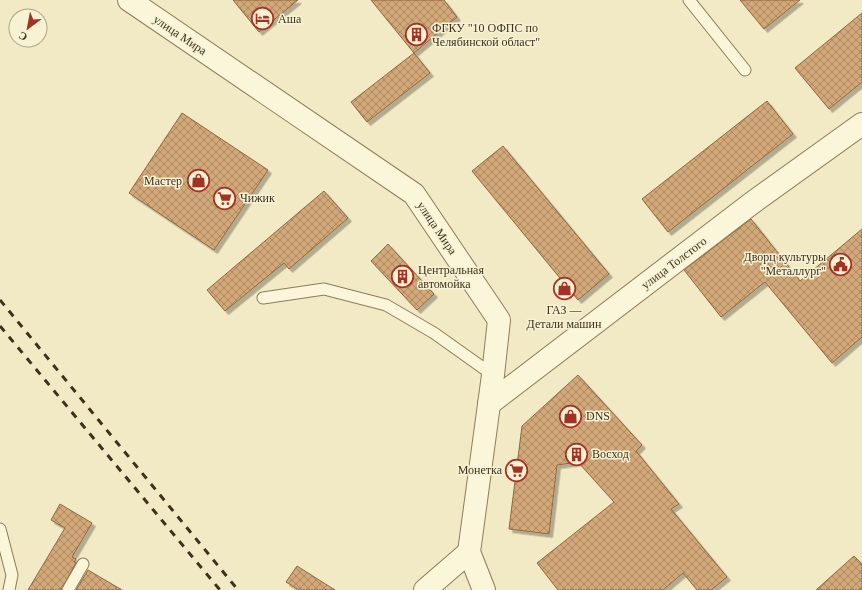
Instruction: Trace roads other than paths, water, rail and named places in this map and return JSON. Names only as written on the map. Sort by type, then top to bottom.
[{"type":"street","name":"улица Мира","points":[[128,0],[414,194],[499,320],[469,552],[484,590]]},
{"type":"street","name":"улица Толстого","points":[[489,404],[746,208],[862,124]]},
{"type":"street","points":[[425,590],[469,552]]},
{"type":"lane","points":[[689,0],[745,70]]},
{"type":"lane","points":[[263,298],[324,289],[386,305],[434,333],[493,375]]},
{"type":"lane","points":[[0,529],[12,575],[9,590]]},
{"type":"lane","points":[[68,590],[83,564]]},
{"type":"railway","points":[[0,300],[238,590]]},
{"type":"railway","points":[[0,326],[220,590]]},
{"type":"place","name":"Аша","points":[[262,19]]},
{"type":"place","name":"ФГКУ \"10 ОФПС по Челябинской област\"","points":[[417,35]]},
{"type":"place","name":"Мастер","points":[[198,181]]},
{"type":"place","name":"Чижик","points":[[225,198]]},
{"type":"place","name":"Дворц культуры \"Металлург\"","points":[[841,264]]},
{"type":"place","name":"Центральная автомойка","points":[[402,277]]},
{"type":"place","name":"ГАЗ — Детали машин","points":[[564,289]]},
{"type":"place","name":"DNS","points":[[570,416]]},
{"type":"place","name":"Восход","points":[[576,454]]},
{"type":"place","name":"Монетка","points":[[517,470]]}]
